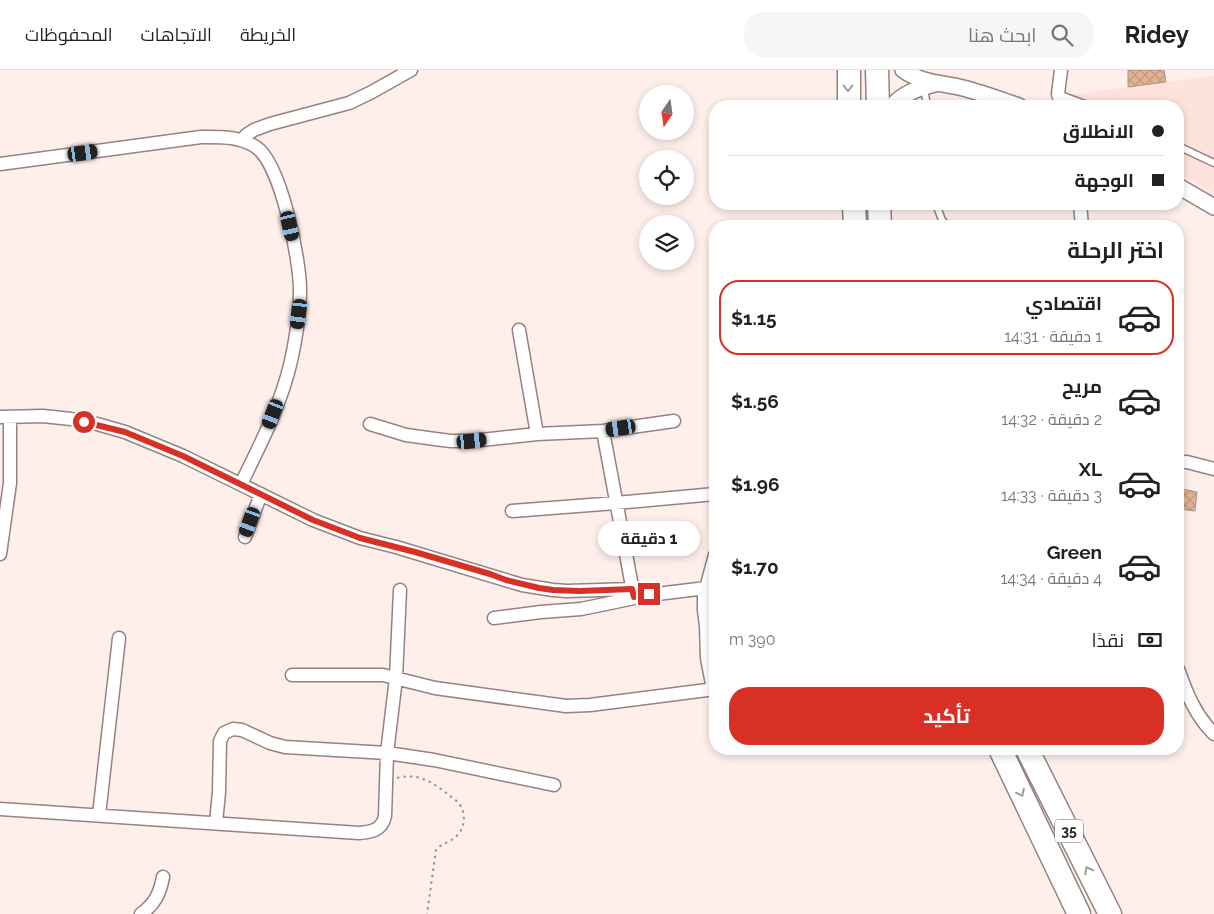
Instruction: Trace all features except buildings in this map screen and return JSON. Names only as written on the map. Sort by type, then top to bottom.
[{"type":"highway","points":[[849,70],[849,100]]},
{"type":"highway","points":[[877,70],[878,100]]},
{"type":"highway","name":"35","points":[[1003,755],[1079,914]]},
{"type":"highway","name":"35","points":[[1030,755],[1110,914]]},
{"type":"street","points":[[243,140],[246,135],[254,130],[270,124],[349,104],[411,70]]},
{"type":"street","points":[[903,70],[931,85],[963,88],[1001,100]]},
{"type":"street","points":[[1060,100],[1061,70]]},
{"type":"street","points":[[897,100],[931,85]]},
{"type":"street","points":[[0,164],[201,136],[227,136],[243,140],[258,148],[270,163],[279,187],[294,244],[300,290],[296,338],[291,363],[280,395],[266,432],[241,484]]},
{"type":"street","points":[[1184,190],[1214,207]]},
{"type":"street","points":[[519,330],[537,434]]},
{"type":"street","points":[[0,554],[10,483],[5,417],[43,416],[97,424],[125,432],[183,456],[313,520],[360,538],[415,552],[522,585],[567,591],[649,594],[706,588]]},
{"type":"street","points":[[370,424],[406,435],[450,441],[472,441],[537,434],[603,431],[674,421]]},
{"type":"street","points":[[603,431],[633,593]]},
{"type":"street","points":[[1184,462],[1214,469]]},
{"type":"street","points":[[245,536],[261,494]]},
{"type":"street","points":[[512,511],[709,495]]},
{"type":"street","points":[[709,577],[704,597],[709,667]]},
{"type":"street","points":[[0,809],[359,833],[376,830],[384,821],[387,753],[396,678],[400,590]]},
{"type":"street","points":[[494,618],[581,608],[633,593]]},
{"type":"street","points":[[99,815],[120,638]]},
{"type":"street","points":[[292,675],[389,676],[435,688],[566,706],[590,705],[709,690]]},
{"type":"street","points":[[1184,686],[1190,702],[1214,734]]},
{"type":"street","points":[[216,823],[220,741],[221,737],[228,730],[232,729],[242,730],[270,743],[285,747],[387,753],[434,760],[554,785]]},
{"type":"street","points":[[141,914],[155,900],[164,877]]},
{"type":"lane","points":[[927,100],[931,85]]},
{"type":"lane","points":[[1184,149],[1214,163]]},
{"type":"path","points":[[386,783],[404,776],[423,778],[432,782],[458,802],[463,810],[464,820],[461,831],[452,839],[440,845],[436,850],[427,914]]},
{"type":"shaded area","points":[[1214,76],[1214,193],[1184,176],[1184,100],[1070,100],[1072,94]]},
{"type":"route","points":[[84,422],[125,432],[183,456],[313,520],[360,538],[415,552],[522,585],[567,591],[632,589],[634,597],[649,594]]}]
